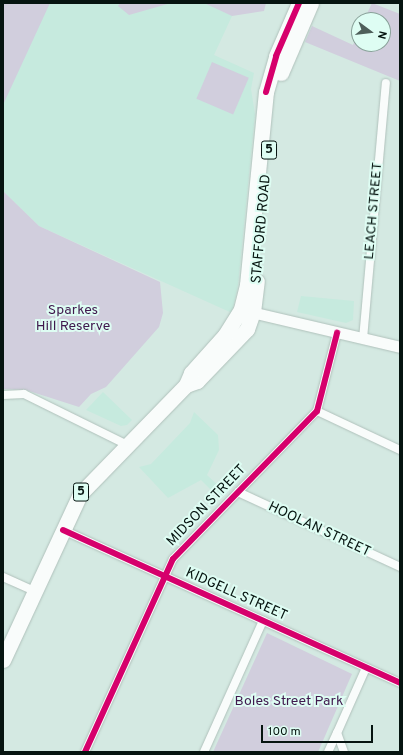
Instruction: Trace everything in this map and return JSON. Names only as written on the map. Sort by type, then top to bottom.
[{"type":"highway","name":"STAFFORD ROAD","points":[[247,311],[247,285],[266,92],[276,56],[299,3]]},
{"type":"highway","name":"STAFFORD ROAD","points":[[3,660],[34,591],[84,489],[186,385],[197,381],[238,340],[247,311],[274,103],[286,58],[311,3]]},
{"type":"street","name":"LEACH STREET","points":[[362,339],[386,83]]},
{"type":"street","points":[[247,311],[400,348]]},
{"type":"street","points":[[337,333],[318,411],[400,450]]},
{"type":"street","points":[[3,395],[24,394],[127,445]]},
{"type":"street","name":"MIDSON STREET","points":[[85,752],[165,576],[178,552],[318,411]]},
{"type":"street","name":"HOOLAN STREET","points":[[238,492],[400,567]]},
{"type":"street","name":"KIDGELL STREET","points":[[63,530],[400,683]]},
{"type":"street","points":[[3,577],[34,591]]},
{"type":"street","points":[[204,752],[263,620]]},
{"type":"street","points":[[328,752],[366,668]]},
{"type":"street","points":[[337,733],[344,752]]},
{"type":"shaded area","points":[[3,3],[238,3],[214,55],[254,73],[251,89],[255,114],[238,285],[232,313],[39,226],[3,191]]},
{"type":"shaded area","points":[[301,296],[354,301],[353,320],[346,323],[297,312]]},
{"type":"shaded area","points":[[103,392],[132,420],[127,425],[121,426],[86,410]]},
{"type":"shaded area","points":[[194,412],[218,435],[219,450],[207,475],[225,492],[219,498],[201,480],[168,498],[139,467],[151,464],[190,423]]},
{"type":"green space","points":[[3,3],[50,3],[3,105]]},
{"type":"green space","points":[[120,3],[171,3],[129,15],[118,6]]},
{"type":"green space","points":[[204,3],[266,3],[264,11],[232,16]]},
{"type":"green space","points":[[372,3],[400,14],[400,81],[305,42],[312,26],[351,44],[351,52],[391,52],[391,12],[368,12]]},
{"type":"green space","points":[[212,62],[249,78],[233,114],[196,99]]},
{"type":"green space","name":"Sparkes Hill Reserve","points":[[3,191],[39,226],[160,282],[163,313],[159,327],[106,387],[91,394],[79,407],[26,390],[3,389]]},
{"type":"green space","name":"Boles Street Park","points":[[267,633],[352,674],[318,752],[213,752]]},
{"type":"cycle path","points":[[266,92],[276,56],[299,3]]},
{"type":"cycle path","points":[[85,752],[173,559],[317,411],[337,333]]},
{"type":"cycle path","points":[[63,530],[400,683]]}]
